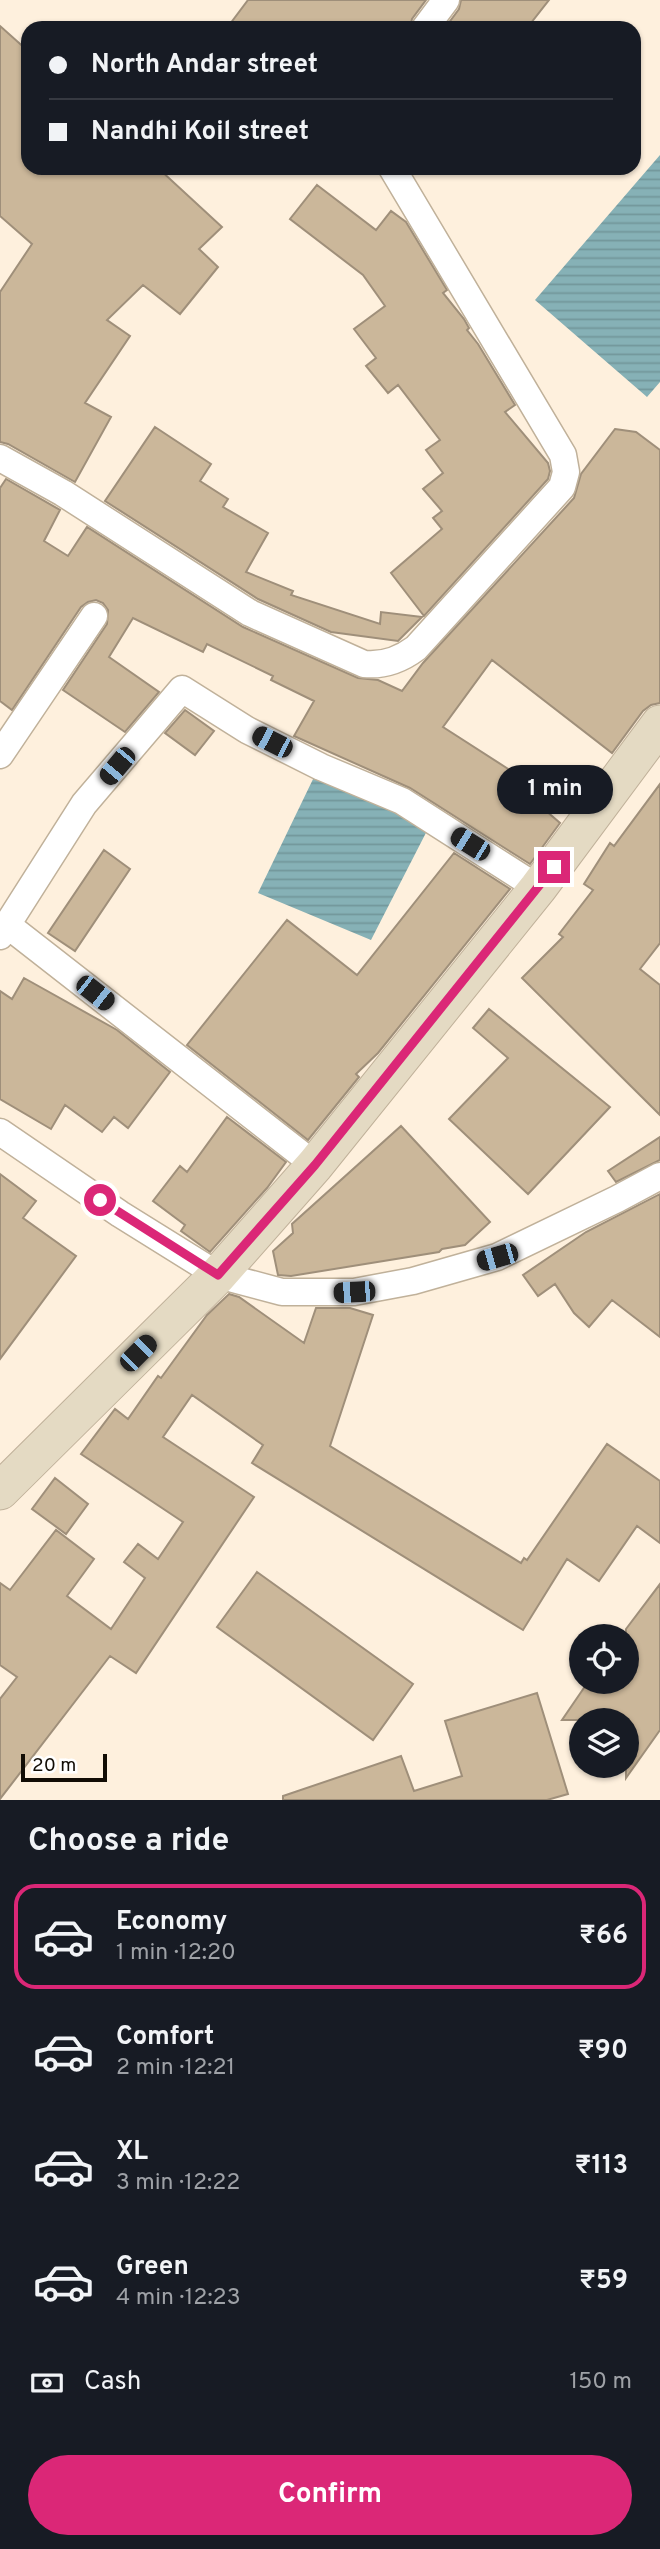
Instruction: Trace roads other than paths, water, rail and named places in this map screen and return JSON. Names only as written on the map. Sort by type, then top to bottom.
[{"type":"street","points":[[430,21],[446,0]]},
{"type":"street","points":[[0,458],[63,493],[250,613],[364,664],[375,665],[402,659],[416,648],[562,487],[566,472],[563,455],[396,175]]},
{"type":"street","points":[[0,755],[94,615]]},
{"type":"street","points":[[315,1165],[3,930],[84,804],[182,689],[272,742],[321,767],[402,801],[538,888]]},
{"type":"street","points":[[0,1491],[218,1275],[315,1165],[538,888],[660,724]]},
{"type":"street","points":[[0,1132],[120,1214],[218,1275],[282,1292],[354,1292],[413,1281],[497,1257],[660,1176]]},
{"type":"water","points":[[660,155],[660,382],[647,397],[535,300]]},
{"type":"water","points":[[315,775],[431,823],[371,940],[258,893]]}]
